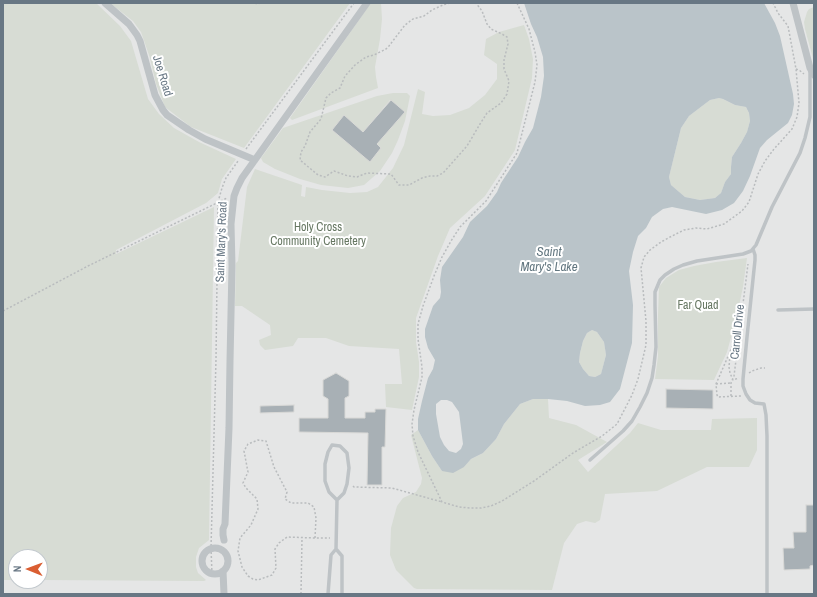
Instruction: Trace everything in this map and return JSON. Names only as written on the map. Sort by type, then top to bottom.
[{"type":"street","name":"Joe Road","points":[[105,3],[129,24],[137,35],[140,41],[154,95],[167,115],[205,139],[255,160]]},
{"type":"street","name":"Saint Mary's Road","points":[[224,594],[223,571],[227,564],[226,555],[224,552],[224,540],[227,535],[227,529],[224,524],[229,428],[232,266],[231,224],[234,196],[242,178],[366,3]]},
{"type":"street","points":[[793,3],[811,73]]},
{"type":"street","points":[[223,571],[212,574],[207,572],[204,569],[202,561],[204,553],[211,548],[220,549],[224,552]]},
{"type":"lane","points":[[590,460],[623,431],[632,420],[647,393],[652,378],[654,365],[656,347],[655,292],[660,280],[665,275],[683,264],[748,253],[756,245],[772,207],[800,153],[805,138],[810,117],[811,73]]},
{"type":"lane","name":"Carroll Drive","points":[[747,396],[743,386],[743,379],[746,337],[755,260],[755,255],[752,250]]},
{"type":"lane","points":[[778,310],[814,309]]},
{"type":"lane","points":[[747,396],[755,403],[764,404],[766,415],[767,594]]},
{"type":"lane","points":[[328,594],[331,555],[336,549],[337,500],[344,493],[348,481],[349,468],[347,453],[340,446],[332,445],[328,452],[325,464],[325,481],[329,492],[337,500]]},
{"type":"lane","points":[[336,549],[342,556],[342,594]]},
{"type":"path","points":[[255,3],[261,3]]},
{"type":"path","points":[[246,149],[354,3]]},
{"type":"path","points":[[450,3],[444,4],[424,16],[413,19],[405,25],[386,49],[366,57],[355,65],[345,76],[340,88],[326,98],[321,119],[310,132],[301,152],[300,160],[318,175],[325,177],[334,171],[348,176],[357,177],[367,173],[390,174],[399,184],[409,185],[422,178],[437,176],[443,173],[467,146],[487,113],[501,103],[507,94],[509,81],[504,69],[504,60],[508,44],[507,37],[491,29],[476,3]]},
{"type":"path","points":[[442,502],[418,452],[413,436],[413,417],[422,377],[418,324],[422,306],[442,257],[451,241],[460,227],[486,201],[517,152],[535,82],[537,65],[529,29],[517,3]]},
{"type":"path","points":[[348,481],[354,487],[392,488],[459,507],[475,508],[490,506],[502,501],[534,481],[573,453],[602,436],[617,424],[632,395],[638,379],[646,345],[646,321],[641,268],[644,257],[650,250],[661,242],[684,230],[696,228],[707,229],[724,224],[742,210],[749,202],[758,174],[765,161],[792,129],[795,123],[799,103],[796,69],[788,26],[778,13],[773,3]]},
{"type":"path","points":[[796,69],[805,75],[811,73]]},
{"type":"path","points":[[212,574],[211,548],[218,202],[226,178],[239,159]]},
{"type":"path","points":[[3,311],[88,266],[218,202],[234,196]]},
{"type":"path","points":[[731,396],[730,383],[734,376],[748,267],[752,250]]},
{"type":"path","points":[[740,330],[716,384],[717,395],[718,397],[747,396]]},
{"type":"path","points":[[716,384],[730,383]]},
{"type":"path","points":[[315,538],[316,518],[314,507],[308,503],[291,503],[285,499],[287,492],[274,467],[266,441],[258,440],[248,444],[244,451],[248,472],[243,483],[257,500],[258,509],[251,525],[240,538],[238,551],[242,567],[248,576],[258,580],[272,575],[276,568],[276,549],[279,543],[287,537],[315,538],[336,538]]},
{"type":"path","points":[[301,594],[302,537]]},
{"type":"shaded area","points":[[3,3],[814,3],[814,594],[3,594]]},
{"type":"green space","points":[[3,3],[96,3],[120,26],[131,41],[148,99],[159,114],[174,128],[199,142],[236,159],[222,179],[218,193],[206,203],[116,250],[116,254],[214,207],[209,540],[199,548],[196,557],[196,567],[198,573],[206,580],[48,580],[48,549],[8,549],[8,580],[3,580]]},
{"type":"green space","points":[[110,3],[350,3],[244,148],[191,127],[165,107],[156,84],[150,58],[141,32],[133,21]]},
{"type":"green space","points":[[371,3],[381,3],[382,19],[375,67],[378,88],[292,120],[290,118]]},
{"type":"green space","points":[[814,7],[814,62],[804,22],[809,9]]},
{"type":"green space","name":"Holy Cross Community Cemetery","points":[[524,25],[529,39],[533,59],[532,78],[515,150],[485,196],[450,228],[438,256],[416,318],[416,342],[419,362],[419,377],[412,410],[386,407],[385,384],[402,384],[399,349],[349,346],[326,338],[298,338],[293,346],[265,350],[260,345],[259,340],[271,335],[270,325],[242,306],[235,306],[236,263],[238,261],[247,187],[255,169],[302,185],[301,196],[305,197],[306,187],[350,193],[367,192],[378,187],[393,168],[404,145],[418,89],[425,92],[422,114],[433,116],[450,115],[469,108],[485,95],[497,79],[497,64],[484,55],[486,39],[499,32]]},
{"type":"green space","points":[[393,93],[407,93],[410,96],[405,121],[392,153],[380,171],[364,185],[348,188],[321,185],[300,179],[275,169],[263,162],[261,158],[283,128],[377,96]],"holes":[[[390,100],[404,112],[377,144],[381,148],[370,162],[344,116],[363,132]]]},
{"type":"green space","points":[[719,98],[735,105],[746,107],[749,113],[750,121],[747,132],[732,157],[731,174],[725,182],[721,193],[715,198],[700,200],[685,197],[671,185],[669,177],[681,128],[689,116],[710,100]]},
{"type":"green space","name":"Far Quad","points":[[747,258],[743,287],[727,352],[714,380],[655,379],[658,356],[659,287],[666,278],[679,270],[716,262]]},
{"type":"green space","points":[[592,330],[597,332],[604,342],[606,355],[601,374],[595,377],[589,376],[579,362],[583,341],[587,333]]},
{"type":"green space","points":[[533,399],[548,399],[549,418],[576,425],[607,442],[578,460],[588,472],[630,433],[638,423],[661,430],[711,430],[712,419],[757,418],[757,450],[749,467],[707,467],[657,491],[605,494],[600,520],[595,523],[586,521],[577,524],[564,543],[552,590],[414,588],[396,570],[390,555],[391,528],[397,506],[403,498],[416,492],[421,484],[422,478],[411,435],[418,430],[442,471],[464,467],[471,459],[483,453],[496,439],[504,424],[520,404]]},
{"type":"water","name":"Saint Mary's Lake","points":[[524,3],[764,3],[780,36],[793,94],[794,104],[792,115],[788,123],[767,140],[760,148],[743,191],[734,203],[722,210],[706,214],[672,207],[663,209],[652,217],[646,228],[638,236],[629,271],[633,305],[632,343],[620,389],[610,402],[600,405],[585,406],[567,401],[533,399],[520,404],[504,424],[496,439],[483,453],[471,459],[464,467],[453,473],[442,471],[418,430],[418,419],[422,401],[428,378],[433,369],[435,360],[428,348],[425,337],[425,329],[433,306],[440,298],[442,267],[463,237],[470,222],[487,206],[497,192],[533,128],[541,97],[544,76],[543,57]],"holes":[[[719,98],[735,105],[746,107],[749,113],[750,121],[747,132],[732,157],[731,174],[725,182],[721,193],[715,198],[700,200],[685,197],[671,185],[669,177],[681,128],[689,116],[710,100]],[[592,330],[597,332],[604,342],[606,355],[601,374],[595,377],[589,376],[579,362],[583,341],[587,333]],[[441,400],[447,400],[452,402],[459,412],[463,444],[461,449],[456,453],[449,451],[440,437],[436,414],[436,404]]]},
{"type":"building","points":[[391,100],[405,112],[377,144],[381,148],[370,162],[332,130],[344,115],[363,132]]},
{"type":"building","points":[[336,373],[349,381],[349,396],[345,398],[345,418],[365,418],[365,412],[375,412],[375,409],[386,409],[385,447],[382,447],[382,485],[367,485],[368,433],[299,432],[299,418],[328,418],[328,399],[323,396],[323,380]]},
{"type":"building","points":[[666,389],[713,390],[713,409],[666,408]]},
{"type":"building","points":[[294,405],[294,412],[260,413],[260,406]]},
{"type":"building","points":[[806,505],[814,505],[814,565],[810,566],[810,569],[784,570],[783,548],[794,548],[793,532],[806,532]]}]
